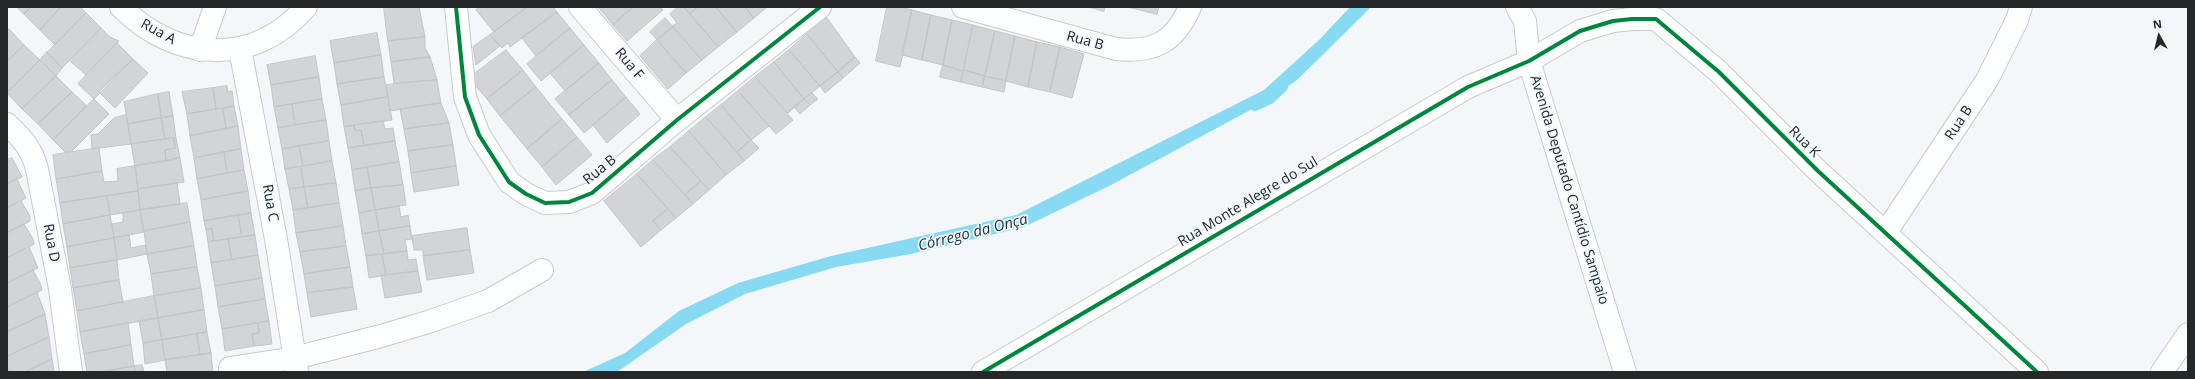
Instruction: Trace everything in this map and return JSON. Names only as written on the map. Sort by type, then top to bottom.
[{"type":"street","name":"Rua A","points":[[121,7],[152,32],[177,44],[200,50],[222,51],[240,49],[263,40],[281,29],[306,7]]},
{"type":"street","points":[[200,50],[214,7]]},
{"type":"street","name":"Rua B","points":[[456,7],[465,97],[478,135],[509,182],[526,194],[545,203],[569,202],[592,193],[677,120],[820,7]]},
{"type":"street","name":"Rua F","points":[[580,7],[677,120]]},
{"type":"street","name":"Rua B","points":[[963,7],[1116,49],[1135,51],[1153,47],[1169,39],[1183,24],[1190,7]]},
{"type":"street","name":"Avenida Deputado Cantídio Sampaio","points":[[1517,7],[1525,21],[1530,61],[1625,372]]},
{"type":"street","name":"Rua B","points":[[1886,232],[1987,80],[2017,20],[2020,7]]},
{"type":"street","name":"Rua K","points":[[1530,61],[1580,31],[1613,21],[1661,13],[1818,171],[2037,372]]},
{"type":"street","name":"Rua C","points":[[240,49],[275,232],[296,365]]},
{"type":"street","name":"Rua Monte Alegre do Sul","points":[[983,372],[1468,87],[1530,61]]},
{"type":"street","name":"Rua D","points":[[7,124],[27,143],[34,156],[60,289],[71,372]]},
{"type":"street","points":[[230,368],[296,365],[381,336],[459,312],[488,301],[542,270]]},
{"type":"street","points":[[2162,372],[2188,334]]},
{"type":"water","points":[[1350,7],[1371,7],[1297,80],[1267,101],[1111,185],[1024,227],[911,254],[836,267],[745,294],[686,324],[617,372],[583,372],[625,353],[679,311],[738,283],[831,256],[1016,215],[1264,90],[1320,39]]},
{"type":"building","points":[[17,7],[31,7],[24,14]]},
{"type":"building","points":[[31,7],[61,7],[40,30],[24,14]]},
{"type":"building","points":[[61,7],[80,7],[86,13],[55,45],[40,30]]},
{"type":"building","points":[[384,7],[419,7],[425,37],[388,41]]},
{"type":"building","points":[[480,7],[527,7],[494,32],[476,10]]},
{"type":"building","points":[[527,7],[553,7],[557,12],[510,47],[508,43],[502,48],[490,35]]},
{"type":"building","points":[[601,7],[633,7],[613,25],[599,8]]},
{"type":"building","points":[[633,7],[660,7],[663,10],[627,41],[613,25]]},
{"type":"building","points":[[678,7],[684,7],[718,47],[702,60],[672,26],[677,23],[670,14]]},
{"type":"building","points":[[684,7],[698,7],[690,14]]},
{"type":"building","points":[[698,7],[716,7],[737,32],[718,47],[690,14]]},
{"type":"building","points":[[716,7],[745,7],[754,18],[737,32]]},
{"type":"building","points":[[745,7],[767,7],[754,18]]},
{"type":"building","points":[[887,7],[900,7],[912,10],[900,67],[876,61]]},
{"type":"building","points":[[1089,7],[1105,7],[1104,11]]},
{"type":"building","points":[[1128,7],[1159,7],[1157,14]]},
{"type":"building","points":[[912,10],[931,15],[922,60],[902,55]]},
{"type":"building","points":[[557,12],[570,28],[536,56],[522,38]]},
{"type":"building","points":[[86,13],[101,28],[62,68],[47,53]]},
{"type":"building","points":[[931,15],[952,20],[943,65],[922,60]]},
{"type":"building","points":[[665,18],[673,27],[657,40],[650,32]]},
{"type":"building","points":[[827,18],[855,57],[838,72],[807,34]]},
{"type":"building","points":[[952,20],[973,25],[963,71],[943,65]]},
{"type":"building","points":[[973,25],[995,31],[985,76],[964,70]]},
{"type":"building","points":[[673,27],[702,60],[686,73],[657,40]]},
{"type":"building","points":[[101,28],[110,37],[119,41],[86,75],[70,61]]},
{"type":"building","points":[[570,28],[584,45],[541,81],[527,64]]},
{"type":"building","points":[[9,29],[24,45],[7,62],[7,31]]},
{"type":"building","points":[[995,31],[1015,36],[1006,81],[985,76]]},
{"type":"building","points":[[377,33],[381,55],[334,63],[330,41]]},
{"type":"building","points":[[807,34],[838,72],[820,86],[789,50]]},
{"type":"building","points":[[490,35],[500,46],[476,65],[473,47]]},
{"type":"building","points":[[1015,36],[1037,42],[1028,87],[1006,81]]},
{"type":"building","points":[[425,37],[425,48],[430,57],[391,62],[388,41]]},
{"type":"building","points":[[657,40],[686,73],[668,89],[640,56]]},
{"type":"building","points":[[1037,42],[1060,47],[1050,92],[1028,87]]},
{"type":"building","points":[[117,43],[133,59],[94,99],[78,84]]},
{"type":"building","points":[[24,45],[40,60],[7,93],[7,62]]},
{"type":"building","points":[[584,45],[599,63],[565,91],[550,73]]},
{"type":"building","points":[[1060,47],[1084,54],[1072,98],[1050,92]]},
{"type":"building","points":[[506,50],[523,70],[487,99],[469,78]]},
{"type":"building","points":[[789,50],[820,86],[804,99],[774,62]]},
{"type":"building","points":[[47,52],[62,68],[56,76],[40,60]]},
{"type":"building","points":[[381,55],[384,77],[337,84],[334,63]]},
{"type":"building","points":[[315,56],[319,77],[271,85],[267,65]]},
{"type":"building","points":[[430,57],[437,80],[394,83],[391,62]]},
{"type":"building","points":[[855,57],[860,63],[843,78],[838,72]]},
{"type":"building","points":[[133,59],[148,73],[115,108],[99,92]]},
{"type":"building","points":[[40,60],[56,76],[22,109],[7,93]]},
{"type":"building","points":[[774,62],[804,99],[788,113],[755,77]]},
{"type":"building","points":[[599,63],[612,80],[569,115],[555,99]]},
{"type":"building","points":[[943,65],[963,71],[961,82],[940,77]]},
{"type":"building","points":[[523,70],[536,87],[500,116],[487,99]]},
{"type":"building","points":[[964,70],[985,76],[982,87],[961,82]]},
{"type":"building","points":[[838,72],[843,78],[825,93],[820,86]]},
{"type":"building","points":[[56,76],[72,92],[38,124],[22,109]]},
{"type":"building","points":[[985,76],[1006,81],[1004,92],[982,87]]},
{"type":"building","points":[[319,77],[322,99],[274,107],[271,85]]},
{"type":"building","points":[[384,77],[388,97],[341,105],[337,84]]},
{"type":"building","points":[[755,77],[793,120],[776,134],[738,91]]},
{"type":"building","points":[[437,80],[441,103],[390,111],[386,85]]},
{"type":"building","points":[[612,80],[626,97],[584,133],[569,115]]},
{"type":"building","points":[[227,86],[228,92],[232,91],[234,106],[216,109],[213,88]]},
{"type":"building","points":[[536,87],[562,119],[527,149],[500,116]]},
{"type":"building","points":[[213,88],[216,109],[187,114],[182,92]]},
{"type":"building","points":[[738,91],[769,126],[751,140],[721,105]]},
{"type":"building","points":[[72,92],[87,106],[53,140],[38,124]]},
{"type":"building","points":[[169,92],[173,116],[161,118],[158,94]]},
{"type":"building","points":[[812,93],[818,99],[810,105],[804,99]]},
{"type":"building","points":[[158,94],[161,118],[128,124],[124,102]]},
{"type":"building","points":[[388,97],[392,120],[344,127],[341,105]]},
{"type":"building","points":[[626,97],[640,114],[607,143],[593,125]]},
{"type":"building","points":[[94,99],[109,114],[72,151],[65,152],[53,140]]},
{"type":"building","points":[[322,99],[326,120],[295,125],[292,104]]},
{"type":"building","points":[[804,99],[810,105],[800,114],[794,107]]},
{"type":"building","points":[[441,103],[449,123],[404,129],[400,109]]},
{"type":"building","points":[[292,104],[295,125],[278,128],[274,107]]},
{"type":"building","points":[[721,105],[751,140],[737,152],[706,117]]},
{"type":"building","points":[[234,106],[238,126],[226,129],[223,109]]},
{"type":"building","points":[[223,109],[226,129],[190,136],[187,114]]},
{"type":"building","points":[[126,115],[131,144],[92,149],[91,135],[98,134],[114,118]]},
{"type":"building","points":[[173,116],[176,138],[165,139],[161,118]]},
{"type":"building","points":[[706,117],[744,161],[726,175],[689,131]]},
{"type":"building","points":[[161,118],[165,139],[131,144],[128,124]]},
{"type":"building","points":[[562,119],[577,137],[542,167],[527,149]]},
{"type":"building","points":[[326,120],[329,141],[282,149],[278,128]]},
{"type":"building","points":[[383,121],[385,129],[393,128],[395,141],[364,146],[361,130],[355,131],[354,125]]},
{"type":"building","points":[[449,123],[453,145],[408,151],[404,129]]},
{"type":"building","points":[[354,125],[355,131],[361,130],[364,146],[348,148],[344,127]]},
{"type":"building","points":[[238,126],[241,149],[194,158],[190,136]]},
{"type":"building","points":[[689,131],[726,175],[709,190],[670,147]]},
{"type":"building","points":[[577,137],[592,155],[556,185],[542,167]]},
{"type":"building","points":[[174,138],[176,138],[180,158],[166,161],[165,150],[175,148]]},
{"type":"building","points":[[174,138],[175,148],[165,150],[166,161],[135,166],[131,144]]},
{"type":"building","points":[[751,140],[759,148],[744,161],[737,152]]},
{"type":"building","points":[[329,141],[332,161],[303,166],[299,146]]},
{"type":"building","points":[[395,141],[399,162],[352,170],[348,148]]},
{"type":"building","points":[[453,145],[456,166],[411,173],[408,151]]},
{"type":"building","points":[[299,146],[303,166],[285,169],[282,149]]},
{"type":"building","points":[[670,147],[701,181],[685,195],[653,160]]},
{"type":"building","points":[[99,148],[102,171],[56,179],[53,155]]},
{"type":"building","points":[[241,149],[244,170],[227,173],[224,152]]},
{"type":"building","points":[[224,152],[227,173],[197,179],[194,158]]},
{"type":"building","points":[[12,158],[22,177],[7,184],[7,160]]},
{"type":"building","points":[[180,158],[184,182],[138,189],[135,166]]},
{"type":"building","points":[[653,160],[693,204],[676,218],[637,174]]},
{"type":"building","points":[[332,161],[336,183],[304,187],[301,167]]},
{"type":"building","points":[[399,162],[403,185],[371,188],[367,167]]},
{"type":"building","points":[[135,166],[138,191],[60,203],[56,179],[102,171],[104,182],[118,181],[117,169]]},
{"type":"building","points":[[456,166],[459,185],[414,192],[411,173]]},
{"type":"building","points":[[301,167],[304,187],[289,189],[285,169]]},
{"type":"building","points":[[367,167],[371,188],[355,191],[352,170]]},
{"type":"building","points":[[244,170],[248,191],[201,200],[197,179]]},
{"type":"building","points":[[637,174],[668,209],[653,221],[661,230],[641,247],[604,201]]},
{"type":"building","points":[[17,179],[26,198],[7,208],[7,184]]},
{"type":"building","points":[[701,181],[709,190],[693,204],[685,195]]},
{"type":"building","points":[[177,183],[180,204],[140,210],[138,189]]},
{"type":"building","points":[[336,183],[339,203],[308,208],[304,187]]},
{"type":"building","points":[[403,185],[406,205],[375,210],[371,188]]},
{"type":"building","points":[[304,187],[308,208],[293,210],[289,189]]},
{"type":"building","points":[[371,188],[375,210],[359,213],[355,191]]},
{"type":"building","points":[[138,191],[140,210],[110,215],[107,196]]},
{"type":"building","points":[[248,191],[251,213],[204,221],[201,200]]},
{"type":"building","points":[[107,196],[110,215],[63,224],[60,203]]},
{"type":"building","points":[[21,201],[30,216],[30,221],[7,233],[7,208]]},
{"type":"building","points":[[187,203],[190,222],[144,231],[140,210]]},
{"type":"building","points":[[339,203],[343,226],[296,233],[293,210]]},
{"type":"building","points":[[399,206],[401,217],[408,215],[410,226],[379,231],[376,210]]},
{"type":"building","points":[[668,209],[676,218],[661,230],[653,221]]},
{"type":"building","points":[[140,210],[144,232],[114,238],[112,224],[123,222],[123,213]]},
{"type":"building","points":[[375,210],[379,231],[362,234],[359,213]]},
{"type":"building","points":[[251,213],[255,235],[242,237],[238,215]]},
{"type":"building","points":[[110,215],[114,238],[67,247],[63,224]]},
{"type":"building","points":[[238,215],[242,237],[214,241],[212,229],[206,230],[204,221]]},
{"type":"building","points":[[190,222],[194,246],[147,254],[144,231]]},
{"type":"building","points":[[24,224],[33,239],[34,244],[7,258],[7,233]]},
{"type":"building","points":[[343,226],[346,246],[300,252],[296,233]]},
{"type":"building","points":[[410,226],[412,239],[405,240],[407,251],[384,254],[379,231]]},
{"type":"building","points":[[467,228],[470,250],[423,256],[423,250],[414,250],[412,236]]},
{"type":"building","points":[[212,229],[214,241],[208,242],[206,230]]},
{"type":"building","points":[[379,231],[384,254],[366,256],[362,234]]},
{"type":"building","points":[[129,235],[131,248],[146,245],[147,254],[117,260],[114,238]]},
{"type":"building","points":[[255,235],[258,255],[232,260],[228,239]]},
{"type":"building","points":[[114,238],[117,260],[70,268],[67,247]]},
{"type":"building","points":[[228,239],[232,260],[211,263],[208,242]]},
{"type":"building","points":[[194,246],[197,267],[151,274],[147,254]]},
{"type":"building","points":[[346,246],[350,267],[304,274],[300,252]]},
{"type":"building","points":[[29,247],[38,268],[7,283],[7,258]]},
{"type":"building","points":[[470,250],[474,273],[427,280],[423,256]]},
{"type":"building","points":[[407,251],[408,260],[416,259],[418,271],[386,275],[382,254]]},
{"type":"building","points":[[382,254],[386,275],[369,278],[366,256]]},
{"type":"building","points":[[258,255],[262,278],[215,286],[211,263]]},
{"type":"building","points":[[117,260],[119,280],[73,288],[70,268]]},
{"type":"building","points":[[197,267],[201,288],[154,296],[151,274]]},
{"type":"building","points":[[350,267],[353,287],[307,293],[304,274]]},
{"type":"building","points":[[33,270],[42,290],[7,307],[7,283]]},
{"type":"building","points":[[418,271],[422,292],[385,298],[381,276]]},
{"type":"building","points":[[262,278],[265,299],[218,307],[215,286]]},
{"type":"building","points":[[119,280],[123,302],[77,311],[73,288]]},
{"type":"building","points":[[353,287],[357,309],[311,317],[307,293]]},
{"type":"building","points":[[201,288],[204,310],[158,318],[154,296]]},
{"type":"building","points":[[37,292],[45,314],[7,332],[7,307]]},
{"type":"building","points":[[154,296],[158,318],[80,332],[77,311]]},
{"type":"building","points":[[265,299],[269,321],[222,329],[218,307]]},
{"type":"building","points":[[204,310],[207,332],[162,340],[158,318]]},
{"type":"building","points":[[45,314],[49,337],[7,356],[7,332]]},
{"type":"building","points":[[158,318],[162,340],[143,343],[139,321]]},
{"type":"building","points":[[269,321],[272,344],[254,346],[252,334],[259,333],[258,323]]},
{"type":"building","points":[[128,323],[131,345],[84,354],[80,332]]},
{"type":"building","points":[[258,323],[259,333],[252,334],[254,346],[225,351],[222,329]]},
{"type":"building","points":[[207,332],[211,353],[200,355],[197,334]]},
{"type":"building","points":[[197,334],[200,355],[165,360],[162,340]]},
{"type":"building","points":[[49,337],[52,359],[25,372],[8,372],[7,357]]},
{"type":"building","points":[[162,340],[165,360],[145,364],[143,343]]},
{"type":"building","points":[[131,345],[134,366],[100,372],[87,372],[84,354]]},
{"type":"building","points":[[211,353],[213,372],[167,372],[165,360]]},
{"type":"building","points":[[52,359],[54,372],[25,372]]},
{"type":"building","points":[[142,365],[144,372],[135,372],[134,366]]},
{"type":"building","points":[[134,366],[135,372],[100,372]]},
{"type":"waterway","name":"Córrego da Onça","points":[[1255,106],[1270,99],[1283,87]]},
{"type":"cycle path","points":[[456,7],[465,97],[479,135],[509,182],[526,194],[545,203],[569,202],[592,193],[677,120],[820,7]]},
{"type":"cycle path","points":[[983,372],[1468,87],[1529,61],[1580,31],[1613,21],[1632,19],[1656,19],[1719,72],[1818,171],[2037,372]]}]
